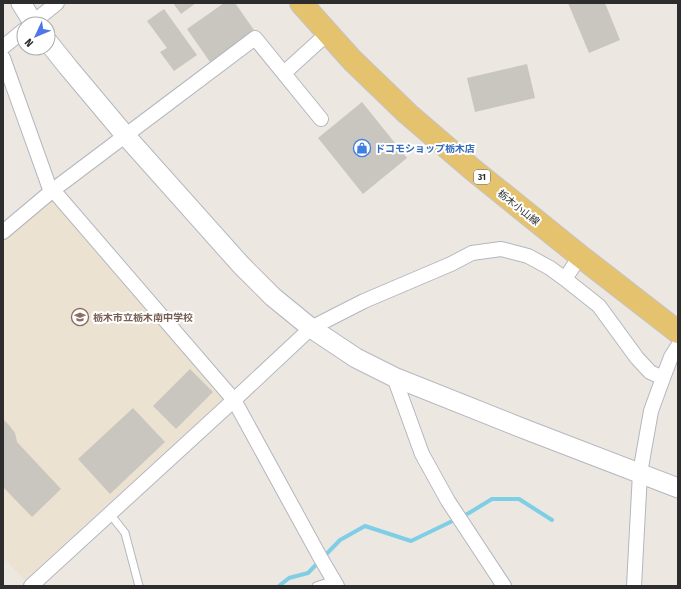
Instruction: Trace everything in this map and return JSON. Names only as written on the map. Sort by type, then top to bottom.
[{"type":"main road","name":"栃木小山線","points":[[301,3],[352,60],[408,114],[472,169],[580,256],[678,332]]},
{"type":"street","points":[[21,3],[26,16]]},
{"type":"street","points":[[41,16],[57,3]]},
{"type":"street","points":[[284,74],[328,33]]},
{"type":"street","points":[[3,47],[16,36]]},
{"type":"street","points":[[3,232],[52,191],[255,38],[321,119]]},
{"type":"street","points":[[56,52],[125,135],[241,265],[273,297],[311,328],[356,358],[394,377],[678,488]]},
{"type":"street","points":[[3,58],[52,191],[234,400],[330,573]]},
{"type":"street","points":[[31,586],[311,328],[364,301],[451,264],[472,253],[501,250],[528,256],[550,268],[599,306],[637,358],[650,372],[663,378]]},
{"type":"street","points":[[565,279],[580,256]]},
{"type":"street","points":[[634,586],[640,473],[651,410],[671,357],[678,346]]},
{"type":"street","points":[[394,377],[422,454],[448,501],[504,586]]},
{"type":"lane","points":[[110,514],[125,533],[139,586]]},
{"type":"lane","points":[[316,586],[330,573]]},
{"type":"shaded area","name":"栃木市立栃木南中学校","points":[[52,199],[226,396],[25,580],[3,557],[3,239]]},
{"type":"building","points":[[173,3],[196,3],[181,14]]},
{"type":"building","points":[[224,3],[235,3],[254,30],[210,62],[187,29]]},
{"type":"building","points":[[568,3],[605,3],[620,40],[589,53]]},
{"type":"building","points":[[164,9],[197,55],[174,71],[160,52],[167,48],[147,21]]},
{"type":"building","points":[[527,64],[535,98],[475,112],[467,78]]},
{"type":"building","name":"ドコモショップ栃木店","points":[[362,102],[407,158],[363,194],[318,138]]},
{"type":"building","points":[[190,369],[213,392],[176,429],[153,406]]},
{"type":"building","points":[[133,408],[165,442],[110,494],[78,459]]},
{"type":"building","points":[[3,419],[15,433],[17,442],[61,489],[32,517],[3,487]]},
{"type":"waterway","points":[[279,586],[289,578],[308,573],[340,540],[365,526],[411,541],[469,513],[492,499],[519,499],[552,520]]},
{"type":"place","name":"ドコモショップ栃木店","points":[[362,148]]},
{"type":"place","name":"栃木市立栃木南中学校","points":[[80,317]]}]
